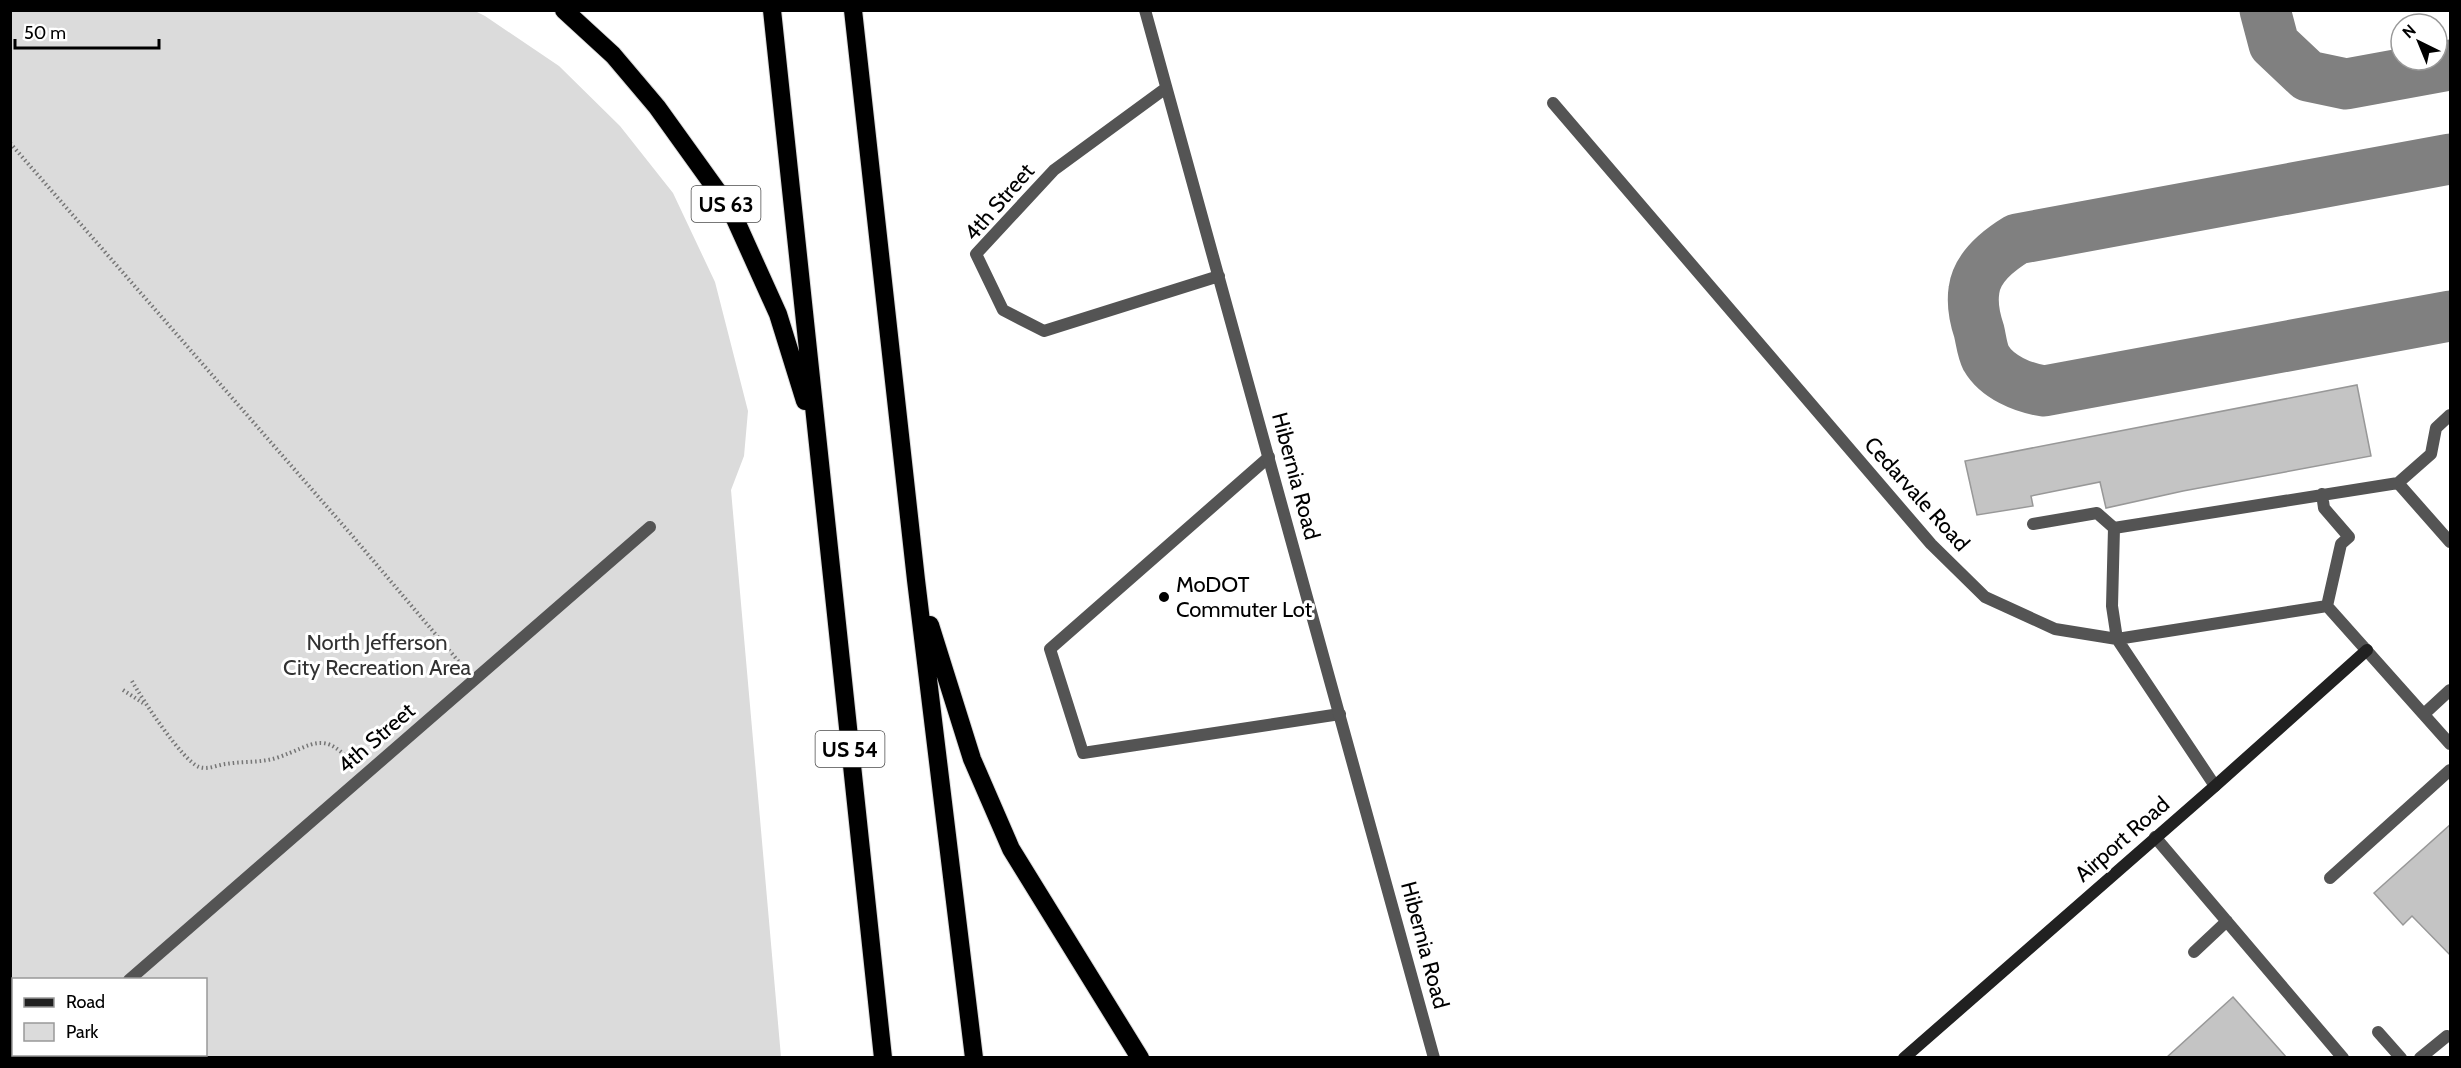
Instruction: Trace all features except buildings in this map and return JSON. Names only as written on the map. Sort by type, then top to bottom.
[{"type":"highway","name":"US 63","points":[[564,10],[613,56],[657,107],[731,210],[778,314],[817,440]]},
{"type":"highway","name":"US 54","points":[[772,10],[883,1058]]},
{"type":"highway","points":[[853,10],[915,580],[974,1058]]},
{"type":"highway","points":[[915,580],[972,759],[1011,849],[1140,1058]]},
{"type":"street","name":"Hibernia Road","points":[[1145,10],[1434,1058]]},
{"type":"street","name":"4th Street","points":[[1166,87],[1054,170],[976,254],[1003,310],[1044,331],[1219,276]]},
{"type":"street","name":"Cedarvale Road","points":[[1553,103],[1923,535],[1985,597],[2055,629],[2117,639],[2327,606]]},
{"type":"street","points":[[2114,528],[2398,483],[2431,454],[2436,428],[2451,416]]},
{"type":"street","points":[[1269,457],[1050,649],[1083,753],[1340,714]]},
{"type":"street","points":[[2398,483],[2451,542]]},
{"type":"street","points":[[2322,494],[2324,508],[2349,537],[2341,544],[2327,606],[2451,744]]},
{"type":"street","points":[[2033,524],[2097,513],[2114,528]]},
{"type":"street","name":"4th Street","points":[[131,978],[650,527]]},
{"type":"street","points":[[2114,528],[2112,606],[2117,639],[2215,786]]},
{"type":"street","name":"Airport Road","points":[[1904,1058],[2367,650]]},
{"type":"street","points":[[2424,714],[2451,690]]},
{"type":"street","points":[[2330,878],[2451,770]]},
{"type":"street","points":[[2155,837],[2343,1058]]},
{"type":"street","points":[[2194,952],[2227,921]]},
{"type":"street","points":[[2378,1032],[2401,1058]]},
{"type":"street","points":[[2420,1058],[2447,1036]]},
{"type":"path","points":[[10,143],[349,532],[474,681]]},
{"type":"path","points":[[132,681],[144,704],[190,760],[198,766],[207,768],[275,758],[312,742],[335,746],[364,776]]},
{"type":"path","points":[[123,690],[144,704]]},
{"type":"green space","name":"North Jefferson City Recreation Area","points":[[10,11],[475,11],[559,66],[620,126],[673,193],[715,282],[748,411],[744,456],[731,490],[781,1057],[11,1057]]},
{"type":"taxiway","points":[[2265,10],[2274,44],[2308,76],[2346,84],[2450,65]]},
{"type":"taxiway","points":[[2450,159],[2017,239],[2003,248],[1984,267],[1976,282],[1973,300],[1983,348],[1991,365],[2011,380],[2044,391],[2450,316]]},
{"type":"place","name":"MoDOT Commuter Lot","points":[[1164,597]]}]
